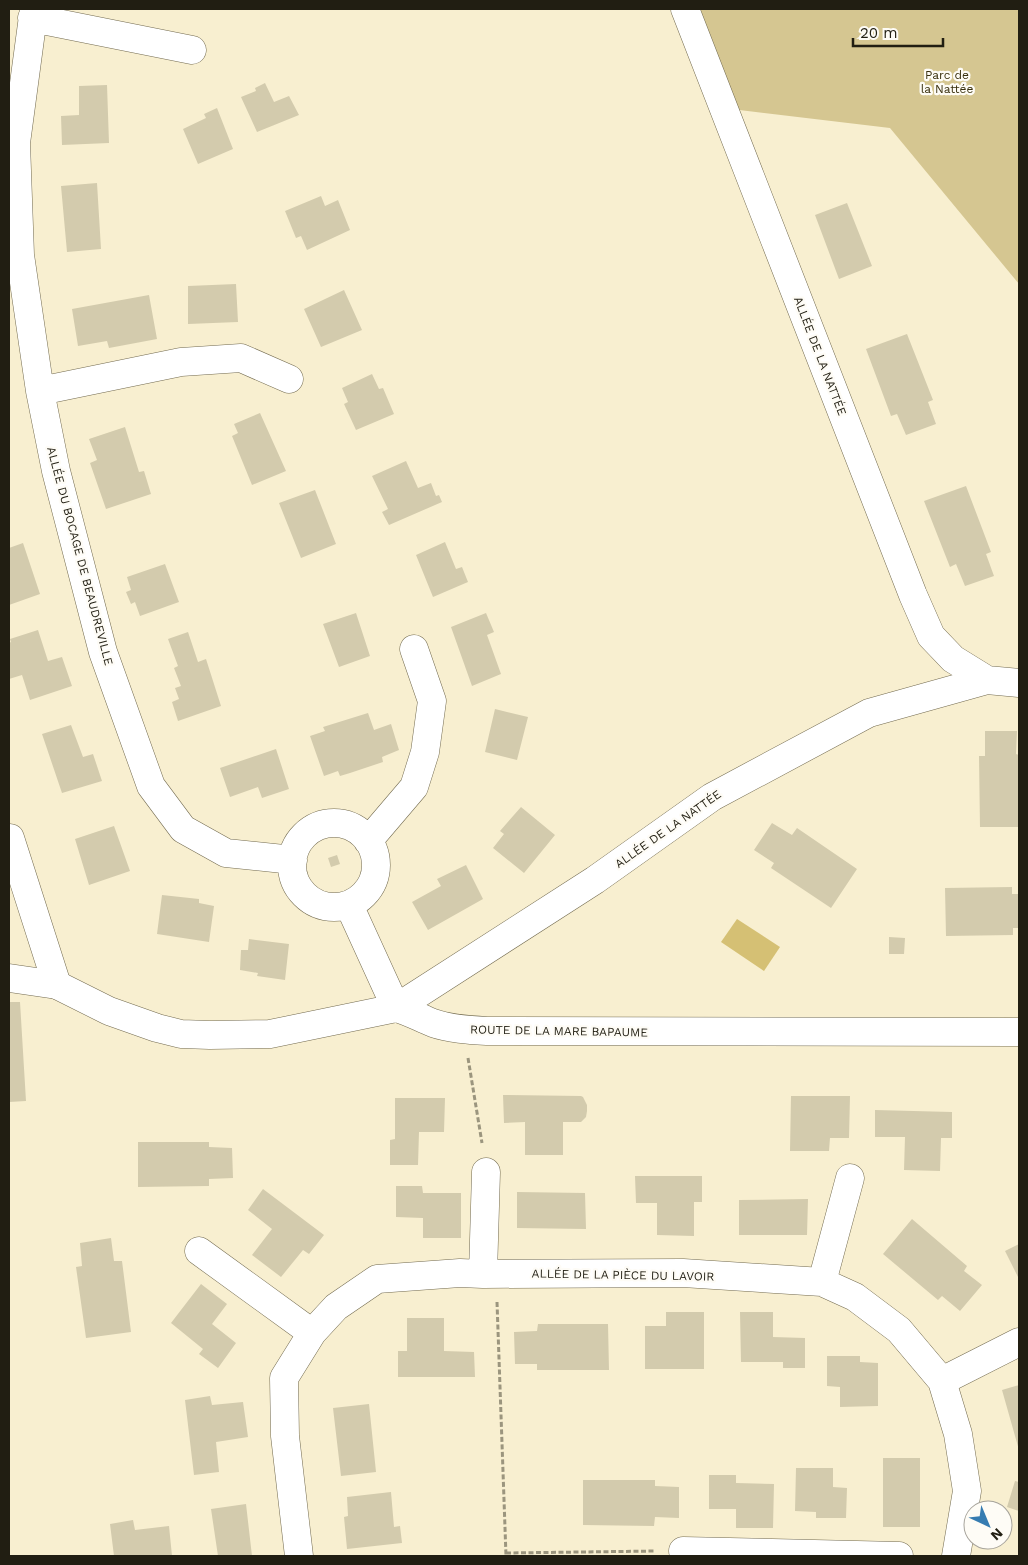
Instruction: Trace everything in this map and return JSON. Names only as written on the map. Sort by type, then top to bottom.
[{"type":"street","name":"ALLÉE DE LA NATTÉE","points":[[684,9],[931,636],[953,659],[987,680]]},
{"type":"street","name":"ALLÉE DU BOCAGE DE BEAUDREVILLE","points":[[192,50],[33,14],[16,143],[20,255],[40,391],[56,471],[103,652],[152,786],[183,829],[226,852],[293,860]]},
{"type":"street","points":[[40,391],[181,362],[241,358],[289,379]]},
{"type":"street","points":[[368,841],[414,787],[424,752],[432,701],[414,649]]},
{"type":"street","name":"ALLÉE DE LA NATTÉE","points":[[396,1008],[595,880],[712,796],[869,713],[987,680],[1019,683]]},
{"type":"street","points":[[331,824],[345,825],[358,831],[368,841],[374,852],[376,865],[374,878],[369,889],[360,899],[349,905],[334,907],[320,905],[308,898],[298,888],[293,874],[293,860],[297,846],[306,835],[317,827],[331,824]]},
{"type":"street","points":[[10,838],[57,985]]},
{"type":"street","points":[[9,978],[57,985],[109,1010],[157,1028],[181,1034],[270,1034],[396,1008],[349,905]]},
{"type":"street","name":"ROUTE DE LA MARE BAPAUME","points":[[396,1008],[409,1011],[434,1023],[464,1030],[488,1031],[1019,1032]]},
{"type":"street","points":[[486,1172],[490,1274]]},
{"type":"street","points":[[822,1282],[850,1178]]},
{"type":"street","points":[[199,1251],[312,1333]]},
{"type":"street","name":"ALLÉE DE LA PIÈCE DU LAVOIR","points":[[299,1556],[285,1436],[284,1378],[312,1333],[336,1307],[377,1279],[460,1272],[490,1274],[684,1273],[822,1282],[855,1297],[898,1330],[942,1381],[958,1434],[967,1491],[956,1556]]},
{"type":"street","points":[[942,1381],[1019,1342]]},
{"type":"street","points":[[683,1551],[899,1556]]},
{"type":"path","points":[[486,1172],[467,1048],[481,1045],[488,1031]]},
{"type":"path","points":[[490,1274],[506,1554],[683,1551]]},
{"type":"green space","name":"Parc de la Nattée","points":[[685,9],[1019,9],[1019,284],[890,128],[723,108]]},
{"type":"shaded area","points":[[737,919],[780,947],[764,971],[721,942]]},
{"type":"building","points":[[265,83],[274,102],[289,96],[299,115],[257,132],[241,97],[256,91],[255,88]]},
{"type":"building","points":[[107,85],[109,143],[62,145],[61,116],[79,115],[79,86]]},
{"type":"building","points":[[217,108],[233,149],[198,164],[183,129],[206,118],[204,114]]},
{"type":"building","points":[[97,183],[101,249],[67,252],[61,186]]},
{"type":"building","points":[[321,196],[325,206],[338,200],[350,230],[307,250],[301,236],[296,238],[285,211]]},
{"type":"building","points":[[847,203],[872,266],[839,279],[815,215]]},
{"type":"building","points":[[236,284],[238,322],[188,324],[188,286]]},
{"type":"building","points":[[344,290],[362,330],[321,347],[304,309]]},
{"type":"building","points":[[149,295],[157,339],[109,348],[107,341],[78,346],[72,309]]},
{"type":"building","points":[[907,334],[933,400],[928,402],[936,424],[906,435],[897,414],[891,416],[866,349]]},
{"type":"building","points":[[372,374],[379,389],[383,388],[394,414],[356,430],[344,404],[348,402],[342,388]]},
{"type":"building","points":[[260,413],[286,471],[252,485],[232,436],[238,433],[234,424]]},
{"type":"building","points":[[125,427],[139,472],[144,471],[151,494],[106,509],[90,463],[97,460],[89,439]]},
{"type":"building","points":[[406,461],[418,488],[431,483],[436,496],[439,495],[442,502],[389,525],[382,512],[388,509],[372,476]]},
{"type":"building","points":[[966,486],[991,552],[986,554],[994,576],[965,586],[956,564],[950,567],[924,501]]},
{"type":"building","points":[[315,490],[336,544],[301,558],[279,503]]},
{"type":"building","points":[[445,542],[456,569],[462,567],[468,582],[433,597],[416,555]]},
{"type":"building","points":[[23,543],[40,594],[9,605],[9,548]]},
{"type":"building","points":[[165,564],[179,602],[140,616],[135,602],[131,604],[126,592],[131,590],[127,577]]},
{"type":"building","points":[[356,613],[370,656],[339,667],[323,624]]},
{"type":"building","points":[[486,613],[494,632],[487,635],[501,674],[472,686],[451,627]]},
{"type":"building","points":[[38,630],[48,661],[62,657],[72,686],[30,700],[22,675],[9,679],[9,643],[11,642],[10,639]]},
{"type":"building","points":[[188,632],[198,662],[206,659],[221,706],[178,721],[172,702],[179,699],[175,688],[181,686],[174,668],[178,666],[168,639]]},
{"type":"building","points":[[495,709],[528,717],[517,760],[485,752]]},
{"type":"building","points":[[368,713],[374,730],[391,724],[399,750],[382,757],[383,762],[340,776],[338,771],[324,776],[310,736],[325,731],[323,727]]},
{"type":"building","points":[[71,725],[83,757],[93,754],[102,781],[62,793],[42,734]]},
{"type":"building","points":[[985,731],[1017,731],[1019,827],[980,827],[979,756],[985,756]]},
{"type":"building","points":[[276,749],[289,789],[262,798],[258,787],[230,797],[220,768]]},
{"type":"building","points":[[521,807],[555,835],[524,873],[493,848],[504,834],[500,831]]},
{"type":"building","points":[[772,823],[792,835],[797,828],[857,869],[831,908],[771,868],[774,863],[754,850]]},
{"type":"building","points":[[114,826],[130,871],[89,885],[75,839]]},
{"type":"building","points":[[337,855],[340,864],[331,867],[328,858]]},
{"type":"building","points":[[466,865],[483,899],[428,930],[412,902],[441,886],[437,879]]},
{"type":"building","points":[[1012,887],[1012,894],[1019,894],[1019,928],[1013,928],[1013,935],[946,936],[945,888]]},
{"type":"building","points":[[162,895],[199,899],[199,903],[214,906],[209,942],[157,934]]},
{"type":"building","points":[[889,937],[905,938],[904,954],[889,954]]},
{"type":"building","points":[[249,939],[289,944],[285,980],[257,976],[258,973],[240,970],[241,950],[248,950]]},
{"type":"building","points":[[9,1002],[20,1002],[26,1101],[9,1102]]},
{"type":"building","points":[[503,1095],[581,1096],[587,1105],[586,1117],[581,1122],[563,1122],[563,1155],[525,1155],[525,1122],[504,1123]]},
{"type":"building","points":[[791,1096],[850,1096],[849,1138],[830,1138],[829,1151],[790,1151]]},
{"type":"building","points":[[395,1098],[445,1098],[444,1132],[419,1132],[418,1165],[390,1165],[390,1140],[395,1139]]},
{"type":"building","points":[[875,1110],[952,1112],[952,1138],[941,1138],[940,1171],[904,1170],[905,1137],[875,1137]]},
{"type":"building","points":[[138,1142],[209,1142],[209,1147],[232,1148],[233,1178],[209,1179],[209,1186],[138,1187]]},
{"type":"building","points":[[635,1176],[702,1176],[702,1202],[694,1202],[694,1236],[657,1235],[657,1203],[636,1203]]},
{"type":"building","points":[[396,1186],[422,1186],[423,1193],[461,1193],[461,1238],[423,1238],[423,1218],[396,1217]]},
{"type":"building","points":[[263,1189],[324,1235],[309,1254],[303,1250],[281,1277],[252,1255],[272,1229],[248,1210]]},
{"type":"building","points":[[517,1192],[585,1193],[586,1229],[517,1228]]},
{"type":"building","points":[[808,1199],[807,1235],[739,1235],[739,1200]]},
{"type":"building","points":[[912,1219],[967,1266],[964,1271],[982,1285],[960,1311],[942,1296],[938,1300],[883,1254]]},
{"type":"building","points":[[111,1238],[114,1261],[122,1261],[131,1332],[86,1338],[76,1267],[82,1266],[80,1243]]},
{"type":"building","points":[[1019,1244],[1019,1279],[1005,1251]]},
{"type":"building","points":[[201,1284],[227,1304],[212,1324],[236,1343],[218,1368],[199,1354],[203,1349],[171,1323]]},
{"type":"building","points":[[666,1312],[704,1312],[704,1369],[645,1369],[645,1326],[666,1326]]},
{"type":"building","points":[[740,1312],[773,1312],[773,1337],[805,1338],[805,1368],[783,1368],[783,1362],[741,1362]]},
{"type":"building","points":[[407,1318],[444,1318],[444,1351],[474,1352],[475,1377],[398,1377],[398,1351],[407,1351]]},
{"type":"building","points":[[538,1324],[608,1324],[609,1370],[537,1370],[537,1364],[515,1364],[514,1332],[537,1331]]},
{"type":"building","points":[[827,1356],[860,1356],[860,1362],[878,1363],[878,1406],[840,1407],[840,1387],[827,1386]]},
{"type":"building","points":[[1019,1385],[1019,1450],[1002,1390]]},
{"type":"building","points":[[210,1396],[212,1405],[243,1402],[248,1437],[216,1442],[219,1472],[194,1475],[185,1400]]},
{"type":"building","points":[[369,1404],[376,1472],[341,1476],[333,1408]]},
{"type":"building","points":[[883,1458],[920,1458],[920,1527],[883,1527]]},
{"type":"building","points":[[796,1468],[833,1468],[833,1487],[847,1488],[846,1518],[816,1518],[816,1512],[795,1511]]},
{"type":"building","points":[[709,1475],[736,1475],[736,1483],[774,1484],[773,1528],[736,1528],[736,1509],[709,1509]]},
{"type":"building","points":[[583,1480],[655,1480],[655,1486],[679,1487],[679,1518],[655,1517],[654,1526],[583,1525]]},
{"type":"building","points":[[1015,1481],[1019,1482],[1019,1511],[1013,1509],[1013,1500],[1009,1500]]},
{"type":"building","points":[[391,1492],[394,1527],[400,1526],[402,1543],[347,1549],[344,1517],[348,1516],[347,1497]]},
{"type":"building","points":[[246,1504],[252,1556],[218,1556],[211,1509]]},
{"type":"building","points":[[133,1520],[135,1530],[169,1526],[172,1556],[114,1556],[110,1524]]}]
